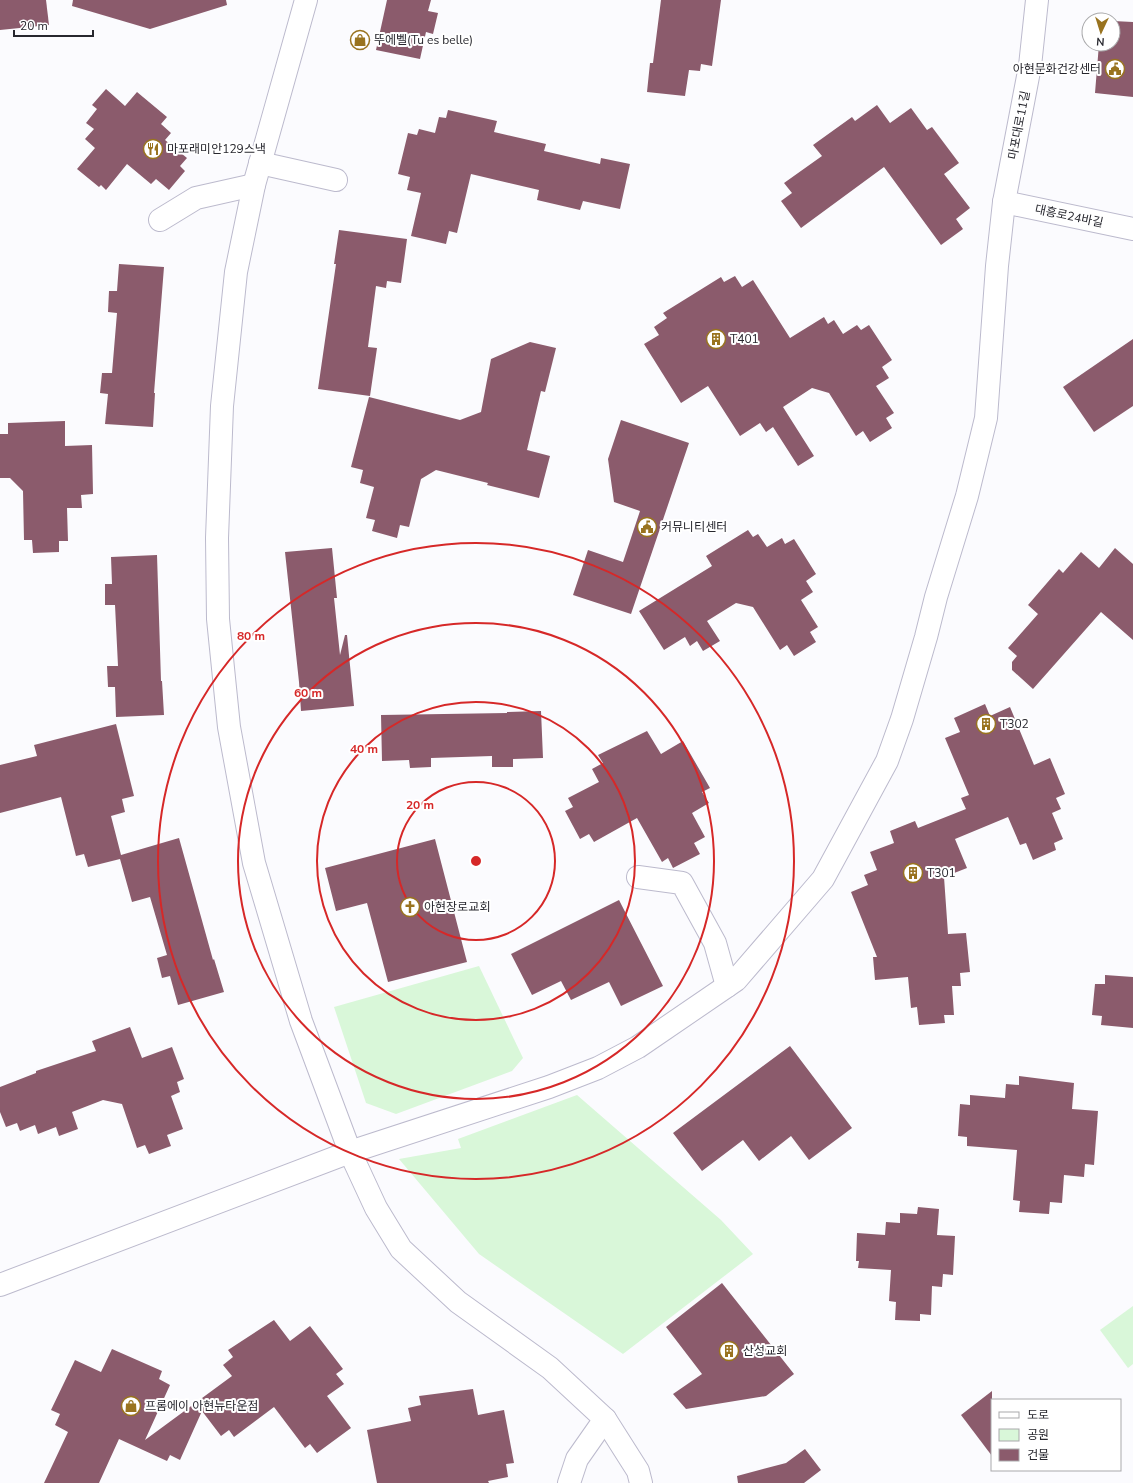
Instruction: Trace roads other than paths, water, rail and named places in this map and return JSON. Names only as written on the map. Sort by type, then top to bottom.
[{"type":"street","points":[[306,0],[254,185],[236,272],[222,406],[217,538],[218,619],[230,734],[254,863],[301,1021],[350,1152],[376,1208],[401,1249],[458,1302],[550,1368],[605,1419],[639,1477]]},
{"type":"street","name":"마포대로11길","points":[[0,1284],[350,1152],[549,1087],[598,1068],[638,1047],[736,980],[823,879],[887,761],[902,719],[936,597],[967,496],[986,418],[997,266],[1004,202],[1030,66],[1037,0]]},
{"type":"street","points":[[260,163],[336,180]]},
{"type":"street","points":[[160,220],[196,198],[254,185]]},
{"type":"street","name":"대흥로24바길","points":[[1004,202],[1133,229]]},
{"type":"street","points":[[638,877],[682,883],[715,943],[727,986]]},
{"type":"street","points":[[569,1483],[577,1459],[605,1419]]},
{"type":"place","name":"뚜에벨(Tu es belle)","points":[[360,40]]},
{"type":"place","name":"아현문화건강센터","points":[[1115,69]]},
{"type":"place","name":"마포래미안129스낵","points":[[153,149]]},
{"type":"place","name":"T401","points":[[716,339]]},
{"type":"place","name":"커뮤니티센터","points":[[647,527]]},
{"type":"place","name":"T302","points":[[986,724]]},
{"type":"place","name":"T301","points":[[913,873]]},
{"type":"place","name":"아현장로교회","points":[[410,907]]},
{"type":"place","name":"산성교회","points":[[729,1351]]},
{"type":"place","name":"프롬에이 아현뉴타운점","points":[[131,1406]]}]
